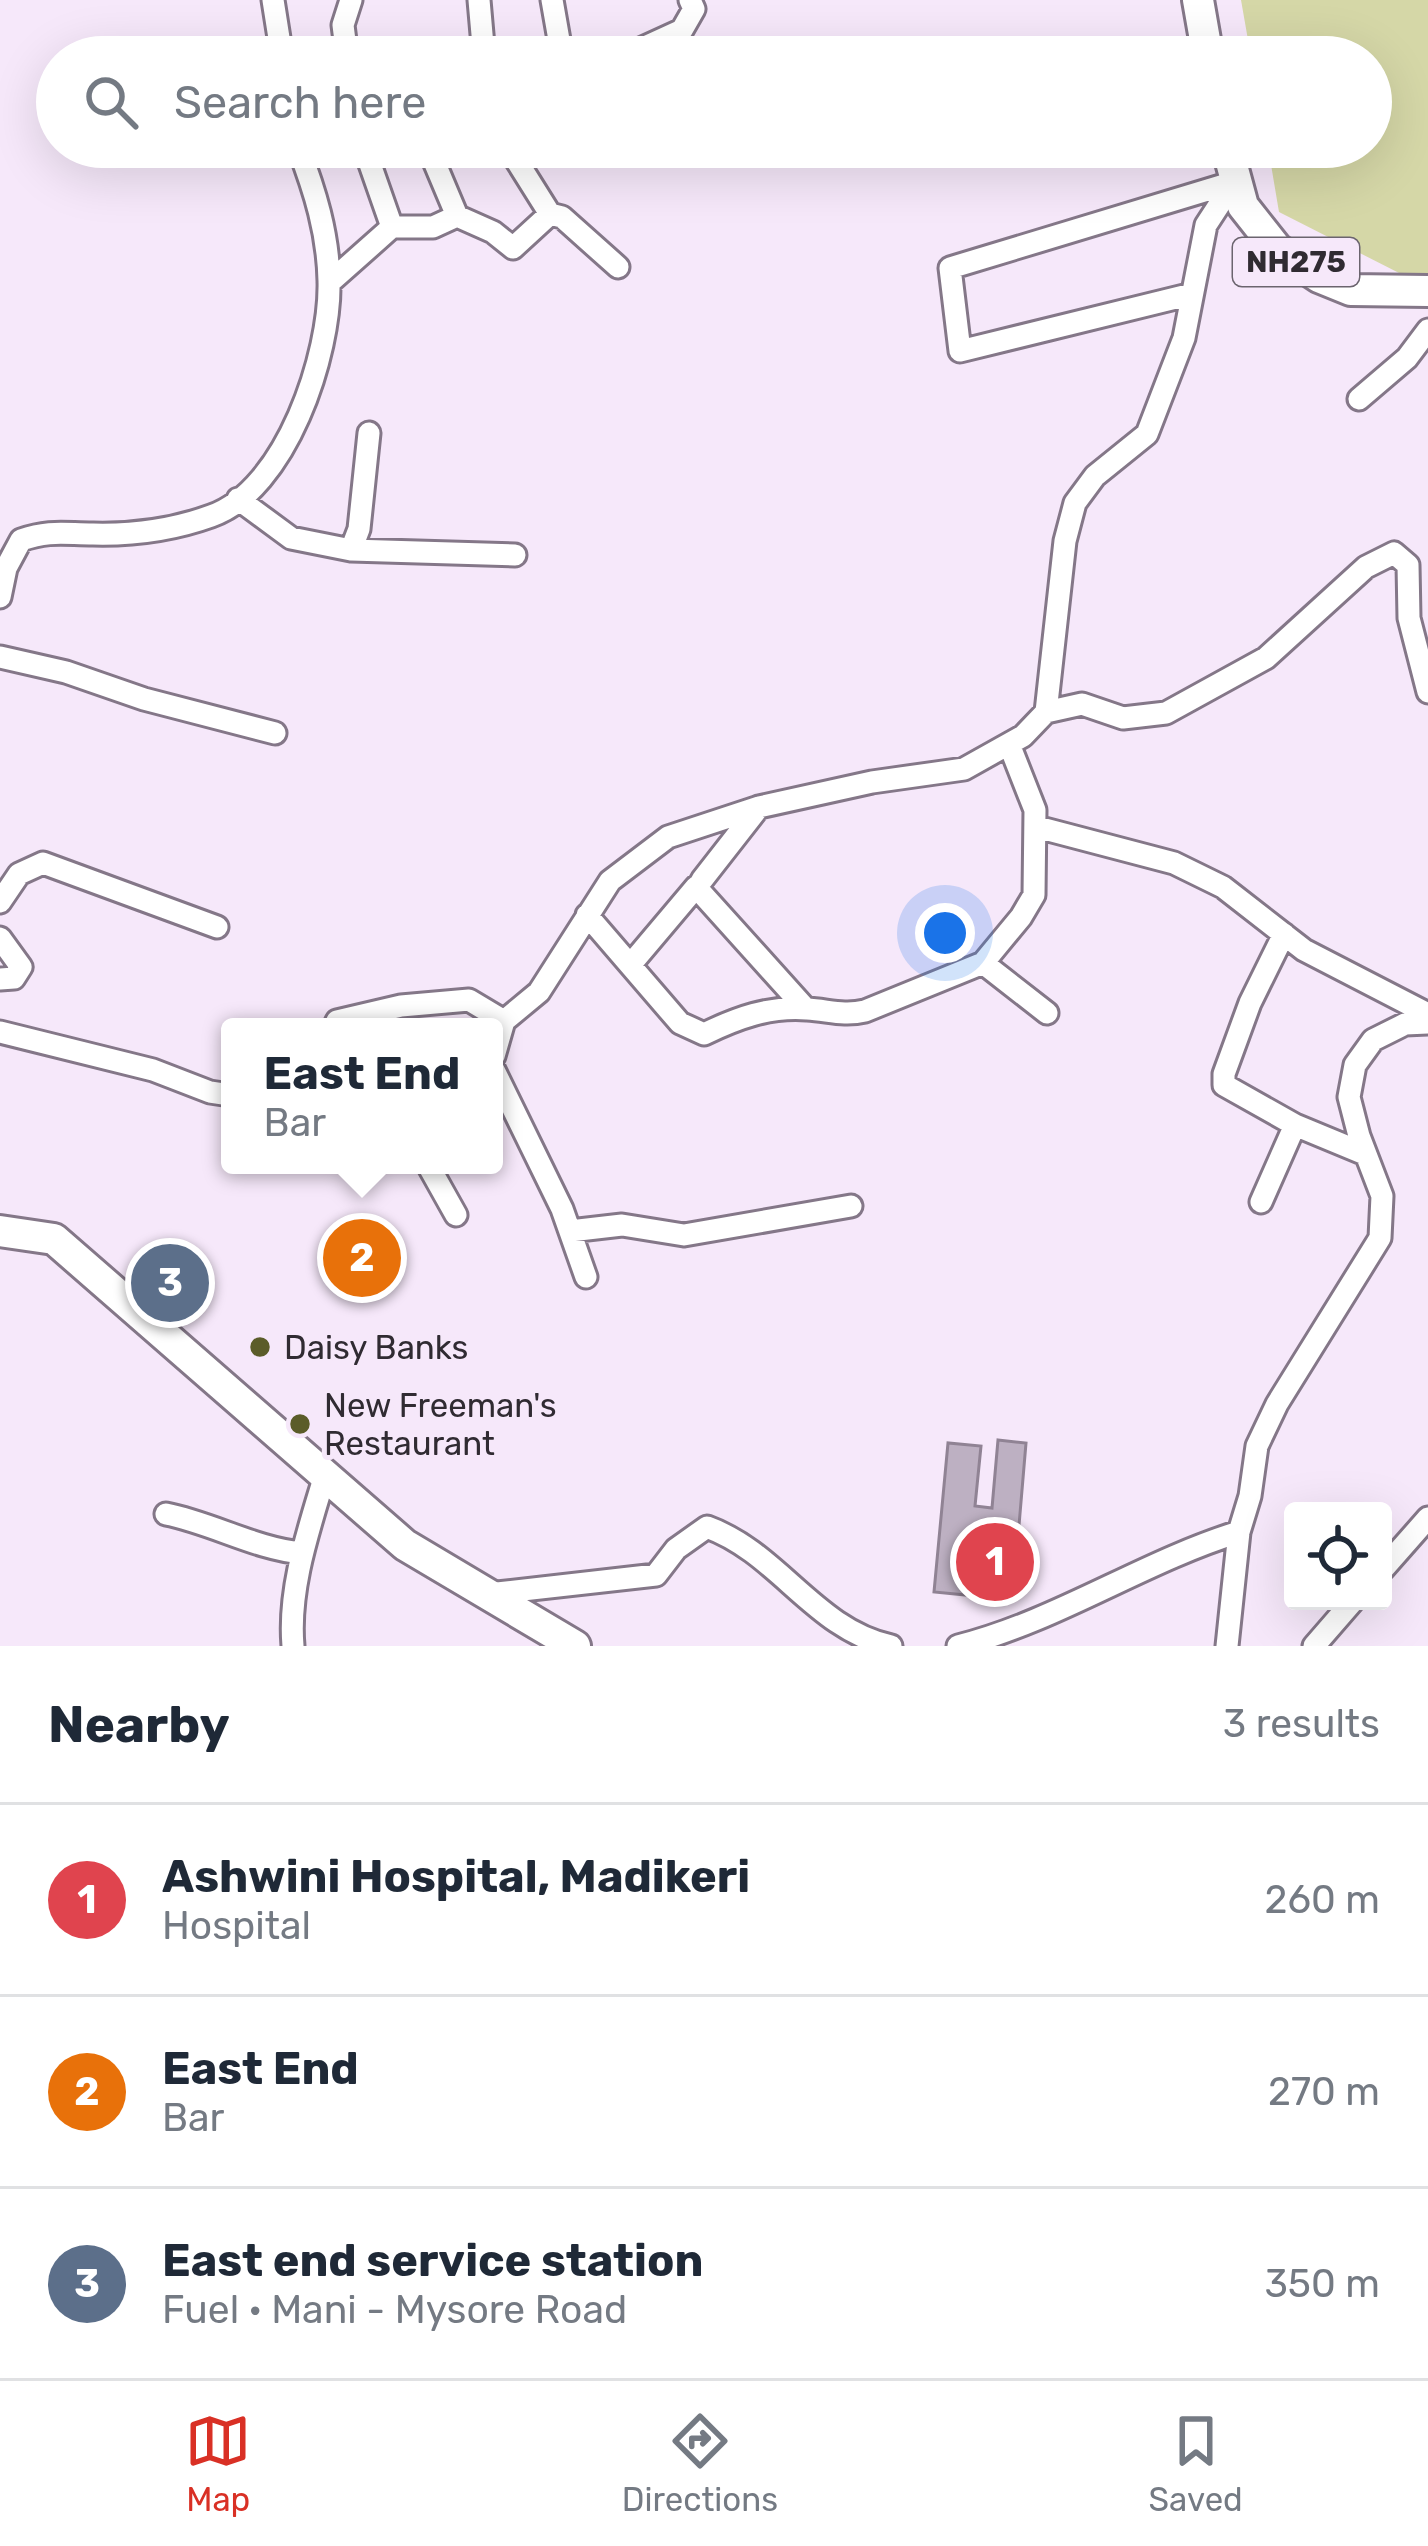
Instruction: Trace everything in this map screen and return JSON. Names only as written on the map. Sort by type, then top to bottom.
[{"type":"highway","points":[[1198,0],[1204,36]]},
{"type":"highway","name":"NH275","points":[[1231,168],[1243,206],[1277,249],[1319,277],[1351,290],[1428,291]]},
{"type":"highway","points":[[0,1232],[54,1239],[405,1545],[575,1646]]},
{"type":"street","points":[[274,0],[279,36]]},
{"type":"street","points":[[344,36],[351,0]]},
{"type":"street","points":[[478,0],[482,36]]},
{"type":"street","points":[[552,0],[558,36]]},
{"type":"street","points":[[669,36],[682,30],[694,9],[690,0]]},
{"type":"street","points":[[0,596],[6,568],[21,540],[48,531],[97,535],[162,529],[216,515],[262,481],[296,425],[324,340],[329,283],[321,208],[306,168]]},
{"type":"street","points":[[371,168],[392,227]]},
{"type":"street","points":[[437,168],[458,216],[493,232],[513,248],[550,214]]},
{"type":"street","points":[[521,168],[550,214],[562,217],[618,268]]},
{"type":"street","points":[[1192,294],[960,351],[950,268],[1234,182]]},
{"type":"street","points":[[1046,712],[1065,541],[1076,503],[1095,476],[1147,434],[1184,338],[1206,225],[1234,182]]},
{"type":"street","points":[[329,283],[392,227],[434,227],[458,216]]},
{"type":"street","points":[[1359,399],[1407,358],[1428,330]]},
{"type":"street","points":[[351,550],[359,529],[370,433]]},
{"type":"street","points":[[238,499],[291,538],[351,550],[515,555]]},
{"type":"street","points":[[503,1024],[539,992],[610,880],[668,837],[759,807],[872,782],[964,770],[1009,744],[1046,712],[1082,704],[1124,718],[1166,713],[1266,658],[1366,567],[1394,553],[1408,565],[1409,618],[1428,692]]},
{"type":"street","points":[[0,657],[275,733]]},
{"type":"street","points":[[587,915],[680,1023],[704,1034],[743,1014],[805,1008],[845,1016],[865,1011],[983,963],[1034,895],[1035,811],[1009,744]]},
{"type":"street","points":[[702,880],[759,807]]},
{"type":"street","points":[[1037,827],[1174,863],[1223,887],[1304,950],[1428,1018]]},
{"type":"street","points":[[0,902],[19,874],[43,863],[217,927]]},
{"type":"street","points":[[631,964],[696,887],[805,1008]]},
{"type":"street","points":[[1284,934],[1250,1003],[1224,1085],[1295,1125],[1365,1154]]},
{"type":"street","points":[[0,938],[21,967],[14,979],[0,979]]},
{"type":"street","points":[[983,963],[1047,1013]]},
{"type":"street","points":[[351,1018],[401,1006],[469,1000],[499,1018]]},
{"type":"street","points":[[1227,1646],[1239,1532],[1257,1445],[1277,1404],[1380,1238],[1382,1196],[1349,1097],[1355,1065],[1373,1040],[1428,1018]]},
{"type":"street","points":[[0,1032],[221,1092]]},
{"type":"street","points":[[503,1089],[586,1277]]},
{"type":"street","points":[[1261,1202],[1295,1125]]},
{"type":"street","points":[[433,1174],[456,1216]]},
{"type":"street","points":[[570,1232],[622,1225],[684,1235],[851,1207]]},
{"type":"street","points":[[293,1646],[292,1616],[302,1553],[325,1474]]},
{"type":"street","points":[[166,1514],[302,1553]]},
{"type":"street","points":[[1392,1559],[1428,1518]]},
{"type":"street","points":[[488,1594],[656,1575],[676,1549],[706,1528],[748,1547],[826,1616],[861,1639],[891,1646]]},
{"type":"street","points":[[958,1646],[1002,1635],[1196,1545],[1239,1532]]},
{"type":"street","points":[[1314,1646],[1344,1610]]},
{"type":"green space","points":[[1241,0],[1428,0],[1428,279],[1405,276],[1279,212],[1272,168],[1392,168],[1392,36],[1247,36]]},
{"type":"building","points":[[998,1440],[1026,1443],[1013,1596],[985,1594],[989,1544],[971,1542],[966,1595],[934,1592],[948,1443],[981,1446],[975,1506],[992,1508]]},
{"type":"place","name":"East End","points":[[362,1258]]},
{"type":"place","name":"East end service station","points":[[170,1283]]},
{"type":"place","name":"Daisy Banks","points":[[260,1347]]},
{"type":"place","name":"New Freeman's Restaurant","points":[[300,1424]]},
{"type":"place","name":"Ashwini Hospital, Madikeri","points":[[995,1562]]}]
